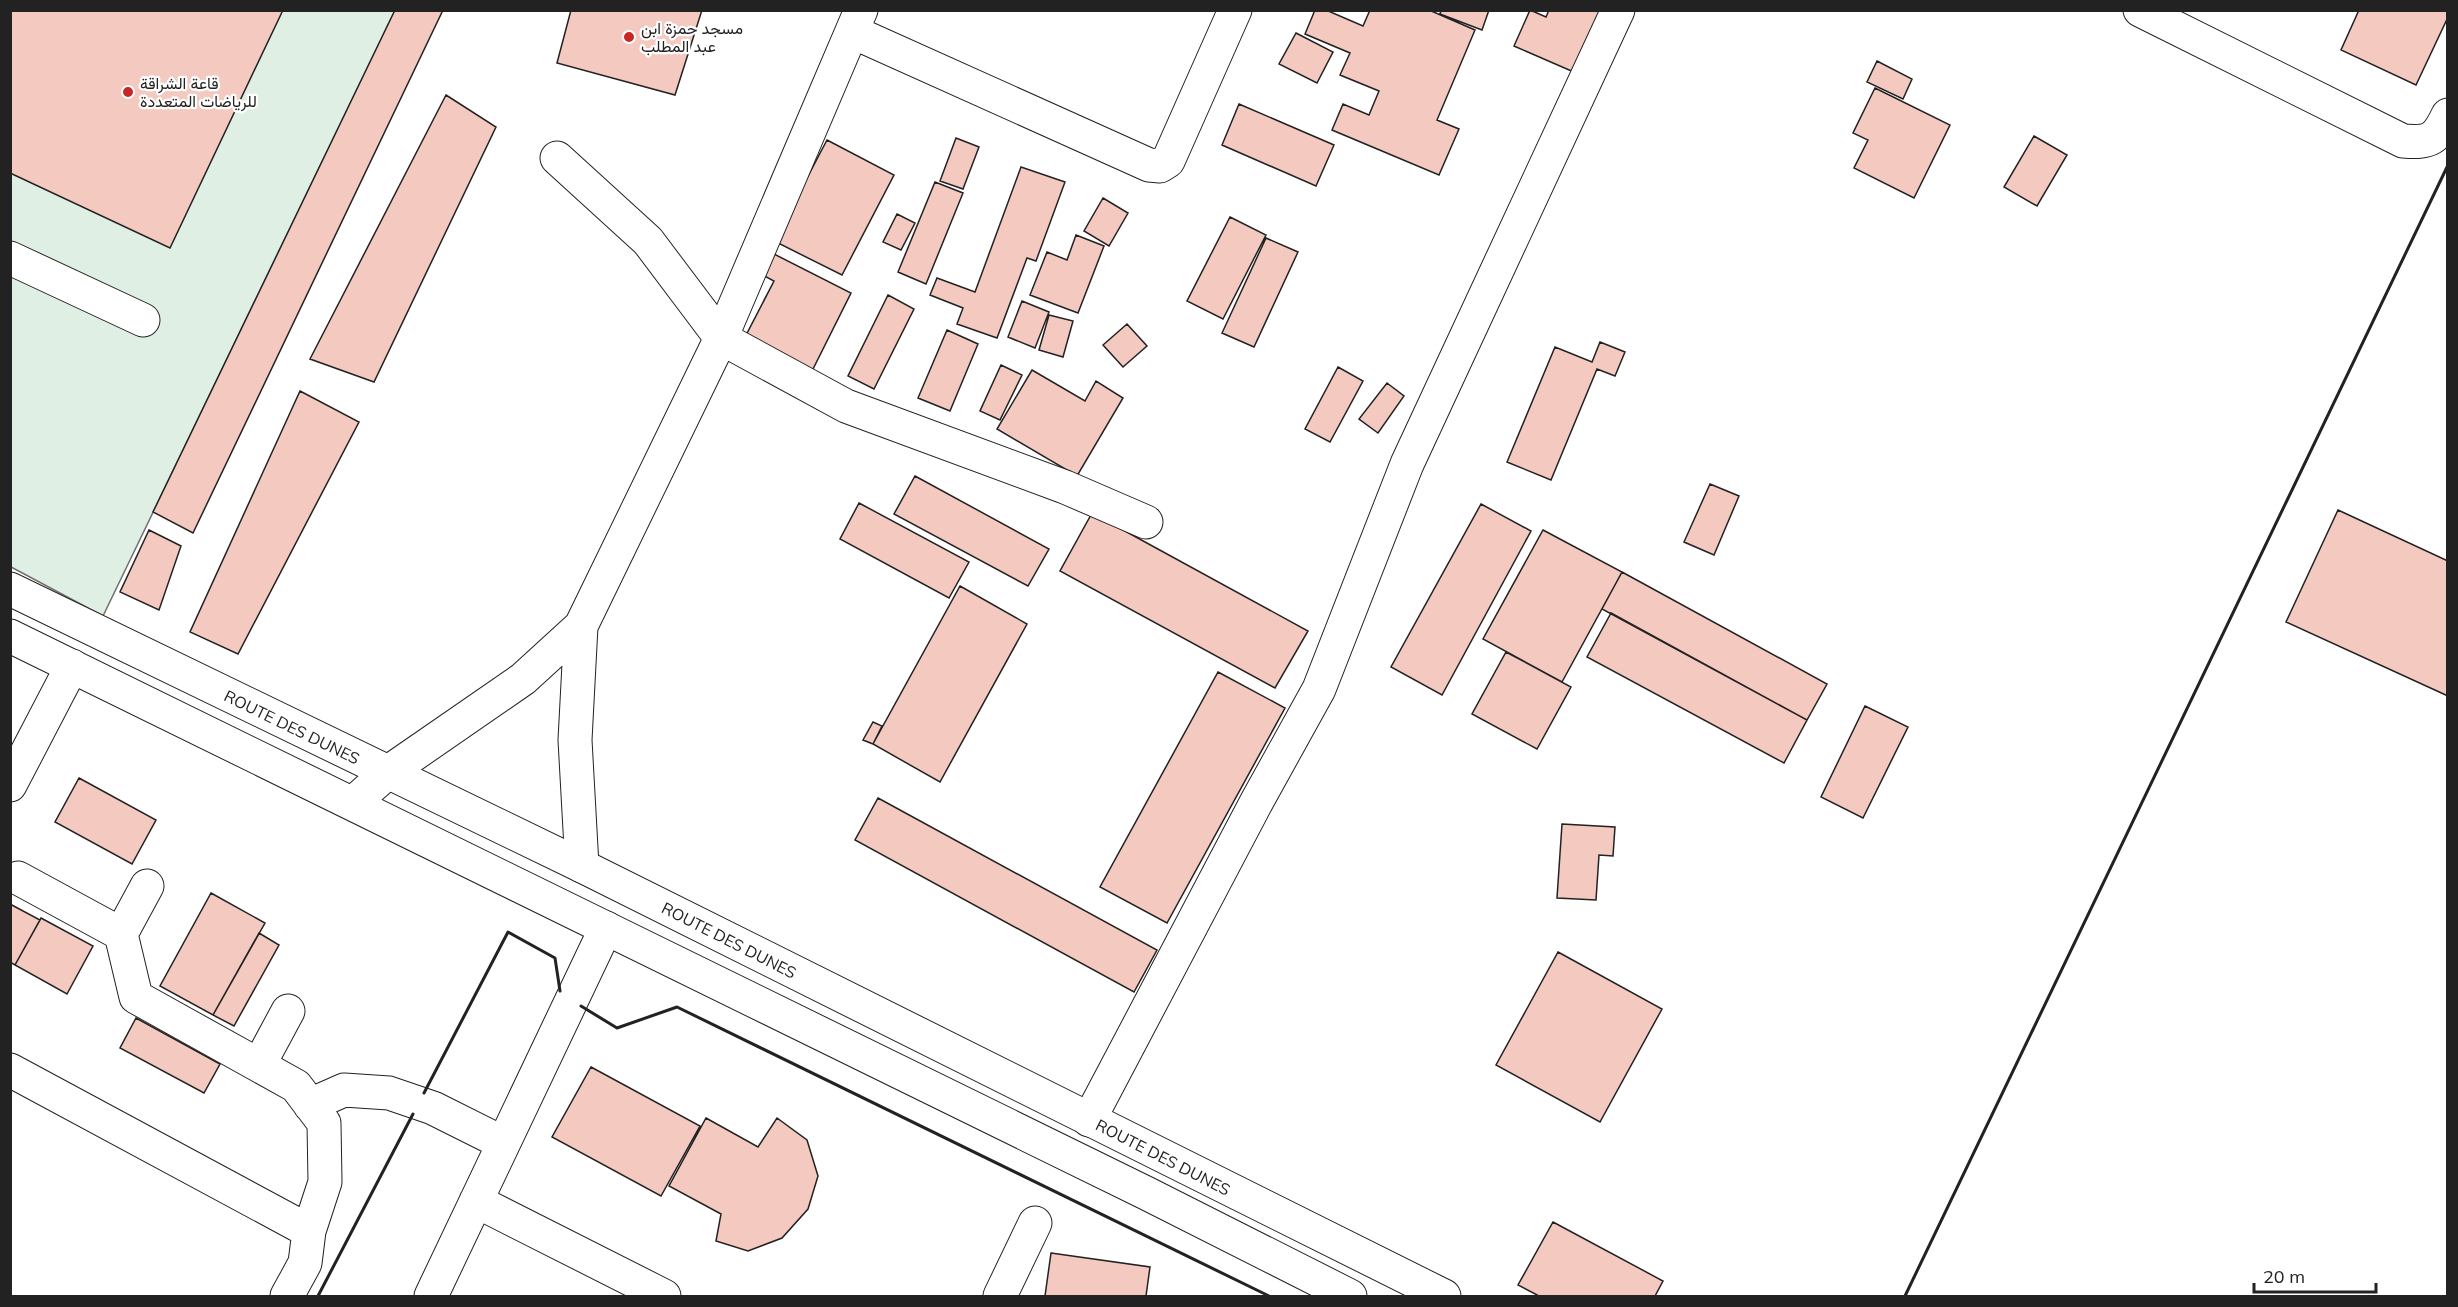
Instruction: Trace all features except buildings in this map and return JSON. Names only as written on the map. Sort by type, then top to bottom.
[{"type":"street","points":[[353,803],[387,773],[523,679],[581,626],[721,338],[857,21],[1138,160],[1160,166],[1168,161],[1235,10]]},
{"type":"street","points":[[1089,1120],[1257,801],[1319,689],[1407,464],[1618,10]]},
{"type":"street","points":[[2140,10],[2403,141],[2424,142],[2439,133],[2448,115]]},
{"type":"street","points":[[557,158],[648,241],[721,338],[846,406],[1065,487],[1146,522]]},
{"type":"street","points":[[10,258],[143,320]]},
{"type":"street","name":"ROUTE DES DUNES","points":[[10,589],[582,867],[1444,1296]]},
{"type":"street","points":[[581,626],[574,740],[582,867]]},
{"type":"street","points":[[10,636],[1146,1193],[1334,1293]]},
{"type":"street","points":[[10,785],[72,666]]},
{"type":"street","points":[[18,878],[121,934]]},
{"type":"street","points":[[147,886],[121,934],[136,997],[296,1086],[324,1124],[325,1182],[309,1231],[305,1263],[287,1296]]},
{"type":"street","points":[[431,1296],[606,928]]},
{"type":"street","points":[[259,1065],[288,1011]]},
{"type":"street","points":[[10,1070],[309,1231]]},
{"type":"street","points":[[310,1105],[344,1090],[389,1093],[433,1108],[503,1143]]},
{"type":"street","points":[[476,1201],[664,1296]]},
{"type":"street","points":[[1000,1296],[1035,1223]]},
{"type":"green space","points":[[10,11],[395,11],[103,616],[11,567]]},
{"type":"wall","points":[[1905,1296],[2448,165]]},
{"type":"wall","points":[[424,1093],[508,932],[555,958],[560,991]]},
{"type":"wall","points":[[581,1006],[617,1028],[677,1007],[1269,1296]]},
{"type":"wall","points":[[318,1296],[413,1114]]},
{"type":"place","name":"مسجد حمزة ابن عبد المطلب","points":[[629,37]]},
{"type":"place","name":"قاعة الشراقة للرياضات المتعددة","points":[[128,92]]}]
